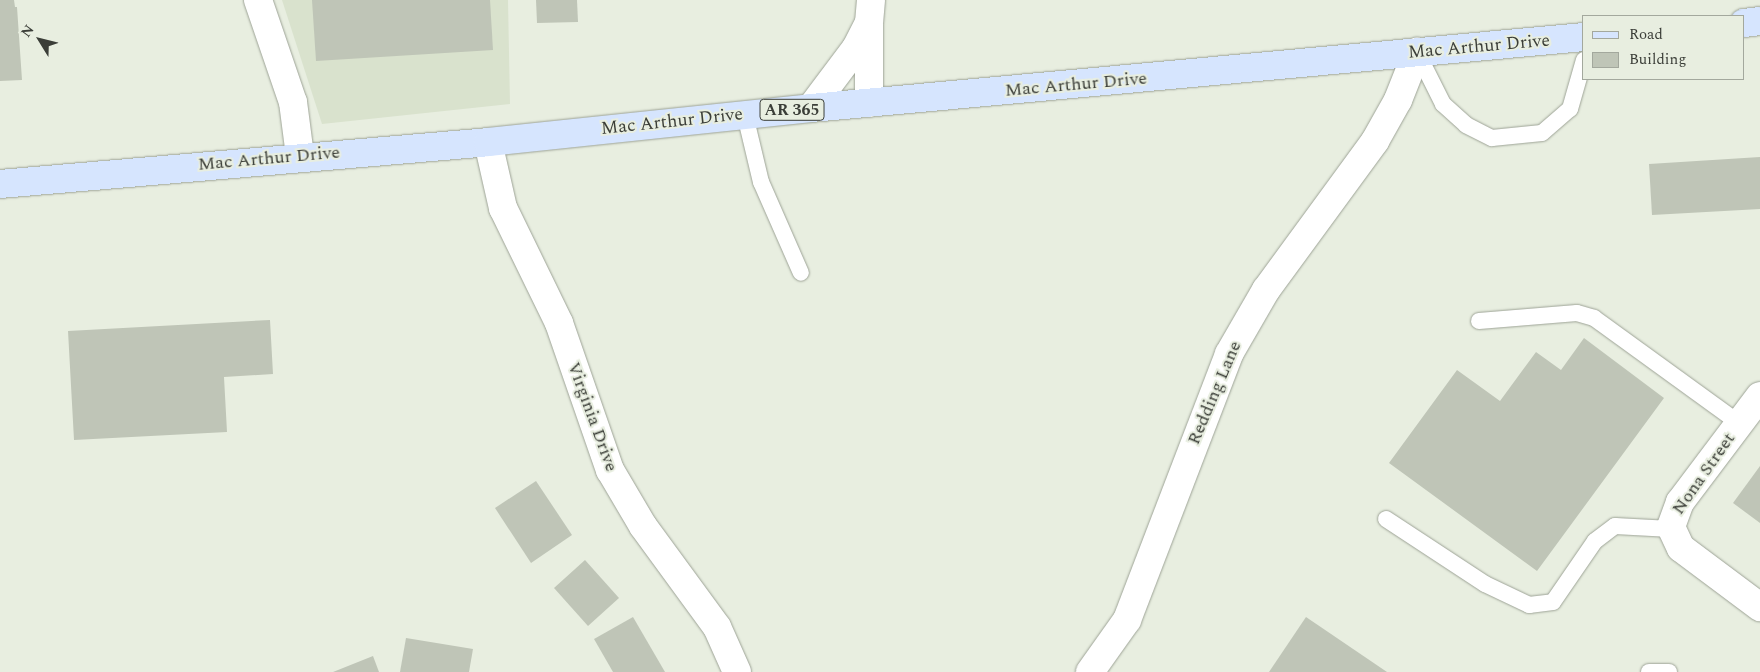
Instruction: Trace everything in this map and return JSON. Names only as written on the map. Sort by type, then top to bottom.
[{"type":"main road","points":[[1745,23],[1760,21]]},
{"type":"main road","name":"Mac Arthur Drive","points":[[0,184],[300,156],[488,142],[811,108],[1582,37]]},
{"type":"street","points":[[258,0],[293,102],[300,156]]},
{"type":"street","points":[[869,103],[870,11]]},
{"type":"street","points":[[811,108],[856,48],[870,11]]},
{"type":"street","name":"Redding Lane","points":[[1090,672],[1127,620],[1229,354],[1266,290],[1375,141],[1398,100],[1417,52]]},
{"type":"street","name":"Virginia Drive","points":[[488,142],[503,208],[559,323],[610,470],[643,526],[717,627],[737,672]]},
{"type":"street","name":"Nona Street","points":[[1760,396],[1680,502],[1671,529],[1681,548],[1760,607]]},
{"type":"lane","points":[[1417,52],[1443,104],[1466,125],[1492,138],[1542,133],[1570,109],[1582,67]]},
{"type":"lane","points":[[745,115],[762,182],[801,273]]},
{"type":"lane","points":[[1479,321],[1577,313],[1594,318],[1739,423]]},
{"type":"lane","points":[[1386,519],[1485,584],[1529,605],[1553,602],[1596,541],[1614,526],[1671,529]]},
{"type":"lane","points":[[1649,672],[1669,672]]},
{"type":"shaded area","points":[[282,0],[508,0],[510,104],[322,124]]},
{"type":"building","points":[[0,0],[14,0],[15,7],[17,7],[22,80],[0,81]]},
{"type":"building","points":[[312,0],[490,0],[493,50],[316,61]]},
{"type":"building","points":[[536,0],[577,0],[578,22],[537,23]]},
{"type":"building","points":[[1760,157],[1760,209],[1652,215],[1649,164]]},
{"type":"building","points":[[270,320],[273,374],[224,377],[227,432],[74,440],[68,331]]},
{"type":"building","points":[[1584,338],[1664,398],[1537,571],[1389,463],[1457,370],[1500,401],[1536,352],[1561,370]]},
{"type":"building","points":[[1760,466],[1760,523],[1733,503]]},
{"type":"building","points":[[536,481],[572,535],[531,563],[495,508]]},
{"type":"building","points":[[585,560],[619,598],[588,626],[554,588]]},
{"type":"building","points":[[633,617],[665,672],[613,672],[594,639]]},
{"type":"building","points":[[1306,617],[1387,672],[1269,672]]},
{"type":"building","points":[[406,638],[473,649],[469,672],[400,672]]},
{"type":"building","points":[[373,656],[379,672],[333,672]]}]
